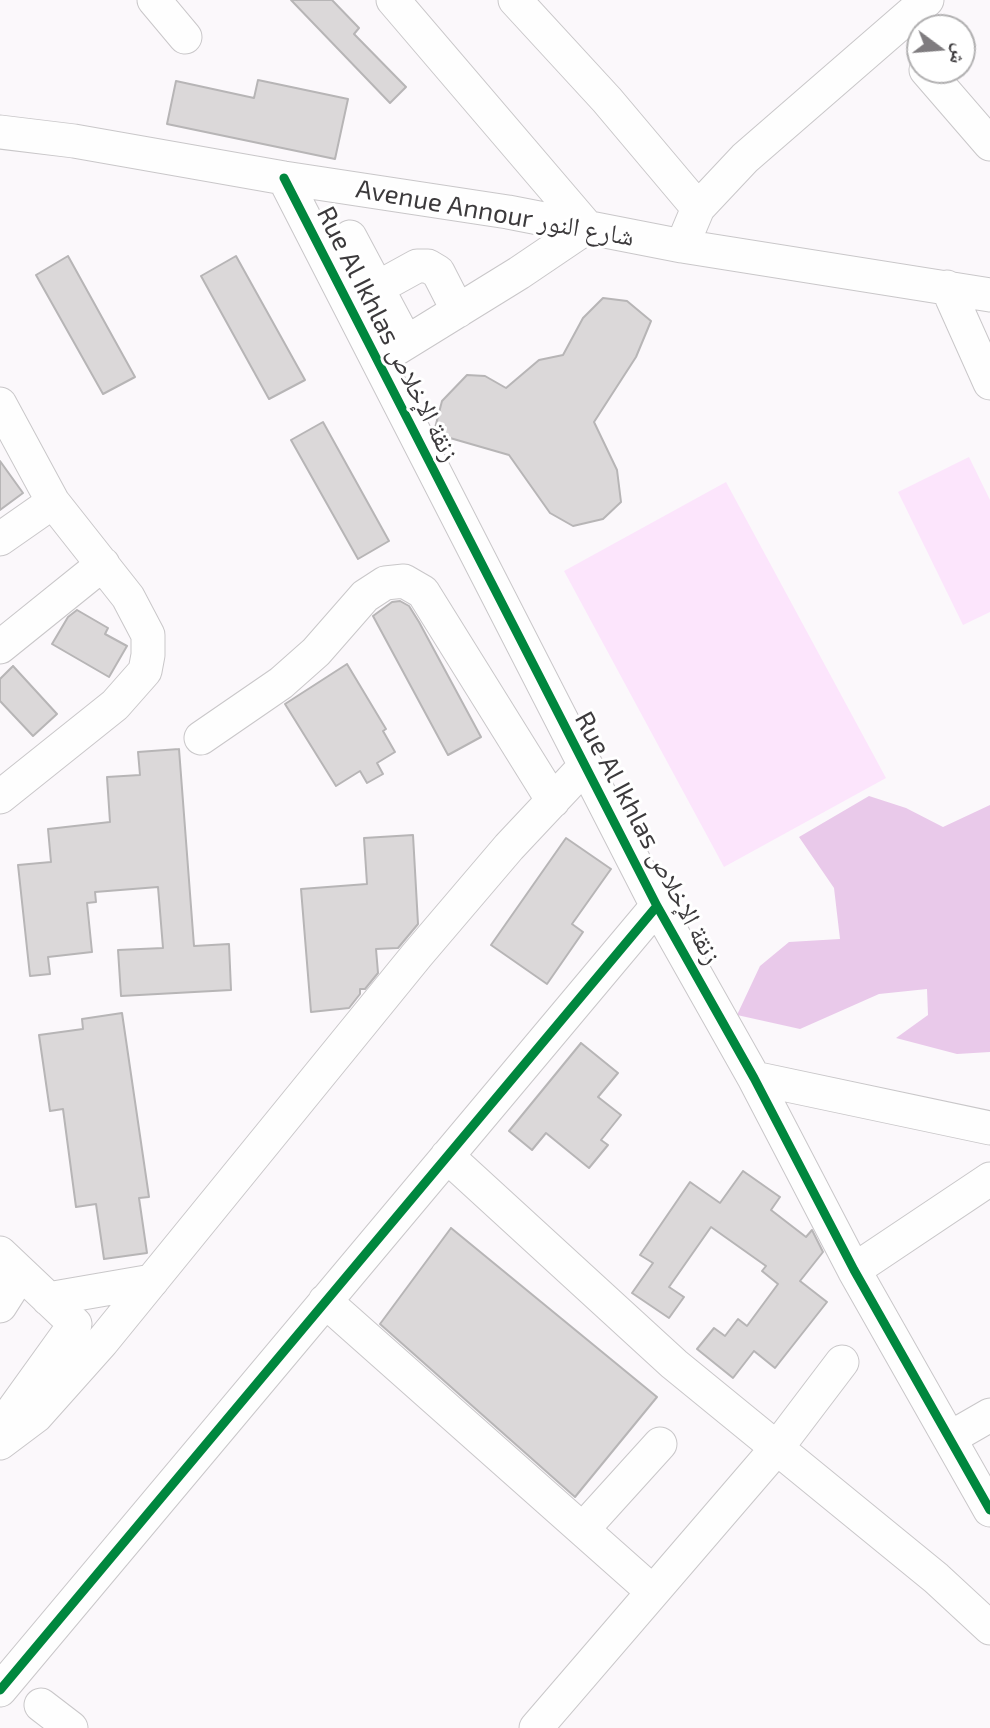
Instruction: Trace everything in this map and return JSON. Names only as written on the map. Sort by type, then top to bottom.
[{"type":"street","points":[[154,0],[185,37]]},
{"type":"street","points":[[378,360],[587,226],[393,0]]},
{"type":"street","points":[[515,0],[607,100],[698,208]]},
{"type":"street","points":[[682,246],[698,208],[745,158],[927,0]]},
{"type":"street","points":[[891,29],[906,47]]},
{"type":"street","points":[[938,84],[990,144]]},
{"type":"street","name":"Avenue Annour شارع النور","points":[[0,132],[74,141],[284,178],[587,226],[682,246],[990,295]]},
{"type":"street","name":"Rue Al Ikhlas زنقة الإخلاص","points":[[284,178],[657,906],[754,1078],[854,1270],[990,1510]]},
{"type":"street","points":[[350,237],[406,342]]},
{"type":"street","points":[[377,288],[417,266],[428,266],[438,272],[457,311]]},
{"type":"street","points":[[947,287],[990,383]]},
{"type":"street","points":[[0,404],[53,502],[128,597],[148,635],[145,671],[115,705],[0,797]]},
{"type":"street","points":[[0,539],[53,502]]},
{"type":"street","points":[[0,647],[103,564]]},
{"type":"street","points":[[201,738],[290,676],[316,652],[365,596],[385,583],[404,581],[423,592],[553,801]]},
{"type":"street","points":[[10,1263],[75,1324],[3,1423],[7,1437],[44,1407],[152,1281],[417,955],[586,765]]},
{"type":"street","points":[[0,1690],[657,906]]},
{"type":"street","points":[[754,1078],[990,1128]]},
{"type":"street","points":[[447,1156],[597,1295],[776,1449],[936,1578],[990,1628]]},
{"type":"street","points":[[854,1270],[990,1179]]},
{"type":"street","points":[[0,1306],[10,1263]]},
{"type":"street","points":[[48,1299],[152,1281]]},
{"type":"street","points":[[325,1301],[653,1592]]},
{"type":"street","points":[[536,1728],[776,1449],[842,1362]]},
{"type":"street","points":[[950,1438],[990,1415]]},
{"type":"street","points":[[583,1529],[660,1444]]},
{"type":"street","points":[[41,1704],[71,1728]]},
{"type":"shaded area","points":[[969,457],[990,500],[990,612],[963,625],[898,492]]},
{"type":"shaded area","points":[[726,482],[886,778],[724,867],[564,571]]},
{"type":"shaded area","points":[[869,796],[906,808],[943,827],[990,805],[990,1052],[957,1054],[896,1038],[928,1015],[927,989],[879,994],[800,1029],[737,1015],[760,966],[789,942],[840,939],[834,888],[799,837]]},
{"type":"building","points":[[291,0],[332,0],[359,28],[354,34],[406,87],[390,103]]},
{"type":"building","points":[[258,80],[348,99],[335,159],[167,124],[176,81],[254,98]]},
{"type":"building","points":[[68,256],[135,377],[103,394],[36,275]]},
{"type":"building","points":[[236,256],[305,380],[269,399],[201,276]]},
{"type":"building","points":[[603,298],[627,301],[651,321],[636,357],[594,422],[617,470],[621,502],[603,519],[573,526],[550,513],[509,455],[450,438],[435,428],[442,401],[467,375],[485,376],[506,388],[539,360],[563,355],[583,318]]},
{"type":"building","points":[[323,422],[389,541],[358,559],[291,440]]},
{"type":"building","points":[[0,461],[23,493],[0,510]]},
{"type":"building","points":[[400,601],[409,606],[419,622],[481,737],[448,755],[373,616],[392,602]]},
{"type":"building","points":[[77,610],[108,628],[105,634],[127,646],[109,677],[52,644],[68,617]]},
{"type":"building","points":[[347,664],[386,729],[383,731],[395,752],[377,763],[383,774],[367,783],[360,771],[336,786],[285,704]]},
{"type":"building","points":[[13,666],[57,714],[33,736],[0,701],[0,679]]},
{"type":"building","points":[[179,749],[194,946],[229,944],[231,990],[121,996],[118,950],[163,948],[158,887],[95,892],[96,902],[87,903],[92,952],[48,957],[50,974],[30,976],[18,865],[51,862],[48,829],[110,822],[107,777],[140,775],[138,752]]},
{"type":"building","points":[[413,835],[418,924],[398,948],[376,949],[378,973],[365,989],[360,989],[360,994],[349,1008],[311,1012],[301,889],[367,884],[364,838]]},
{"type":"building","points":[[566,838],[611,869],[572,924],[583,932],[547,984],[491,945]]},
{"type":"building","points":[[122,1013],[149,1197],[139,1198],[147,1253],[104,1259],[96,1204],[76,1207],[63,1109],[50,1111],[39,1035],[83,1029],[82,1019]]},
{"type":"building","points":[[581,1043],[618,1073],[598,1097],[621,1115],[601,1140],[608,1145],[589,1168],[546,1133],[532,1150],[509,1131]]},
{"type":"building","points":[[743,1171],[780,1197],[771,1210],[806,1237],[812,1230],[823,1252],[800,1281],[827,1302],[775,1368],[754,1351],[733,1378],[697,1349],[714,1328],[725,1336],[738,1319],[747,1326],[778,1284],[762,1271],[766,1266],[711,1227],[669,1287],[684,1297],[669,1318],[632,1293],[653,1263],[640,1255],[690,1182],[720,1203]]},
{"type":"building","points":[[451,1228],[657,1397],[575,1497],[380,1324]]},
{"type":"cycle path","points":[[284,178],[657,906],[754,1078],[854,1270],[990,1510]]},
{"type":"cycle path","points":[[0,1690],[657,906]]}]
